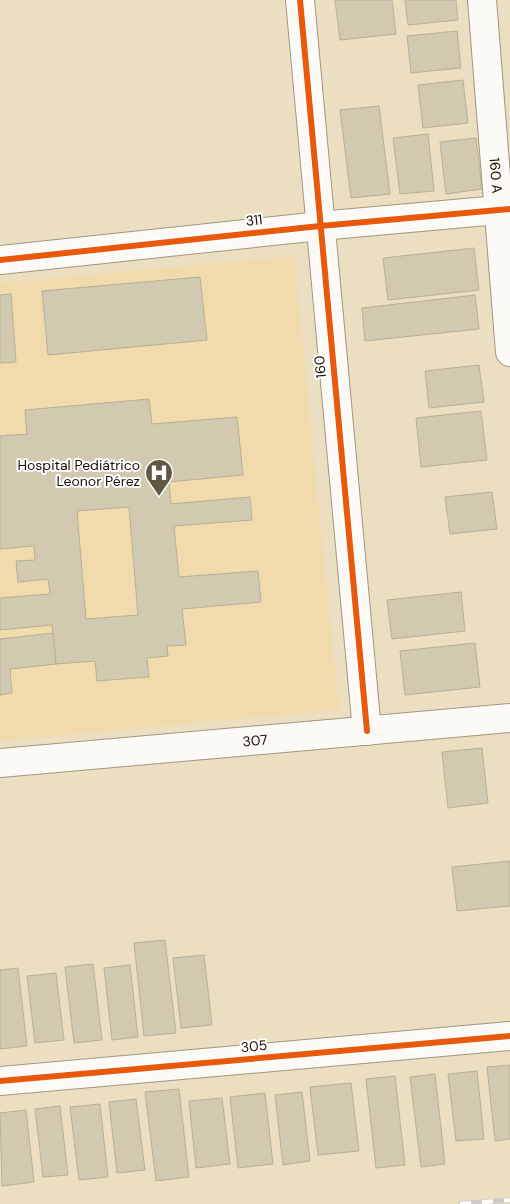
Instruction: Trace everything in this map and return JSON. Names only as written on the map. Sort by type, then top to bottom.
[{"type":"street","name":"160","points":[[300,0],[367,731]]},
{"type":"street","name":"160 A","points":[[482,0],[504,209],[510,352]]},
{"type":"street","name":"311","points":[[0,260],[320,226],[504,209]]},
{"type":"street","name":"307","points":[[0,763],[510,718]]},
{"type":"street","name":"305","points":[[0,1081],[510,1036]]},
{"type":"shaded area","name":"Hospital Pediátrico Leonor Pérez","points":[[294,256],[339,710],[0,741],[0,283]]},
{"type":"building","points":[[335,0],[392,0],[396,34],[340,40]]},
{"type":"building","points":[[405,0],[456,0],[458,20],[408,25]]},
{"type":"building","points":[[457,31],[461,68],[411,73],[407,36]]},
{"type":"building","points":[[463,80],[468,123],[423,128],[418,85]]},
{"type":"building","points":[[379,106],[390,194],[351,198],[340,110]]},
{"type":"building","points":[[428,134],[434,191],[400,194],[393,138]]},
{"type":"building","points":[[476,138],[482,189],[446,194],[440,142]]},
{"type":"building","points":[[474,248],[479,290],[388,300],[383,258]]},
{"type":"building","points":[[200,277],[207,340],[48,355],[42,291]]},
{"type":"building","points":[[11,294],[16,362],[0,363],[0,295]]},
{"type":"building","points":[[475,295],[479,329],[365,341],[362,308]]},
{"type":"building","points":[[479,365],[484,402],[429,408],[425,371]]},
{"type":"building","points":[[149,399],[152,424],[237,417],[243,475],[169,482],[171,504],[250,497],[252,520],[174,526],[179,577],[258,571],[261,602],[182,609],[186,645],[167,646],[168,656],[147,658],[149,677],[97,681],[95,661],[56,664],[52,625],[0,630],[0,598],[50,594],[48,579],[18,582],[16,561],[35,560],[34,546],[0,549],[0,436],[27,434],[25,410]],"holes":[[[129,507],[138,615],[86,619],[77,511]]]},
{"type":"building","points":[[481,411],[487,460],[421,467],[416,418]]},
{"type":"building","points":[[492,492],[497,529],[450,534],[445,497]]},
{"type":"building","points":[[461,592],[465,631],[392,639],[387,600]]},
{"type":"building","points":[[53,633],[56,664],[10,669],[12,693],[0,695],[0,639]]},
{"type":"building","points":[[475,643],[480,687],[405,695],[400,651]]},
{"type":"building","points":[[482,748],[488,803],[448,808],[442,752]]},
{"type":"building","points":[[510,861],[510,906],[457,911],[452,867]]},
{"type":"building","points":[[165,940],[176,1033],[144,1036],[134,943]]},
{"type":"building","points":[[204,955],[212,1025],[181,1028],[173,958]]},
{"type":"building","points":[[93,964],[102,1040],[74,1043],[65,967]]},
{"type":"building","points":[[130,965],[138,1037],[112,1040],[104,968]]},
{"type":"building","points":[[18,968],[27,1046],[0,1049],[0,970]]},
{"type":"building","points":[[56,973],[64,1040],[35,1043],[27,976]]},
{"type":"building","points":[[510,1065],[510,1139],[495,1141],[487,1067]]},
{"type":"building","points":[[477,1071],[484,1139],[456,1141],[448,1074]]},
{"type":"building","points":[[435,1074],[445,1164],[421,1167],[410,1077]]},
{"type":"building","points":[[395,1076],[405,1165],[376,1168],[366,1079]]},
{"type":"building","points":[[351,1083],[359,1151],[318,1155],[310,1087]]},
{"type":"building","points":[[179,1089],[189,1177],[156,1181],[145,1092]]},
{"type":"building","points":[[302,1092],[310,1161],[283,1165],[275,1095]]},
{"type":"building","points":[[265,1093],[273,1164],[238,1168],[230,1097]]},
{"type":"building","points":[[222,1098],[230,1164],[196,1168],[189,1101]]},
{"type":"building","points":[[136,1099],[145,1170],[117,1173],[109,1102]]},
{"type":"building","points":[[100,1104],[108,1177],[79,1180],[70,1107]]},
{"type":"building","points":[[60,1106],[68,1175],[43,1177],[35,1109]]},
{"type":"building","points":[[26,1110],[34,1182],[2,1186],[0,1113]]},
{"type":"railway","points":[[460,1204],[510,1200]]},
{"type":"cycle path","points":[[300,0],[367,731]]},
{"type":"cycle path","points":[[0,260],[320,226],[510,209]]},
{"type":"cycle path","points":[[0,1081],[510,1036]]},
{"type":"place","name":"Hospital Pediátrico Leonor Pérez","points":[[159,497]]}]
